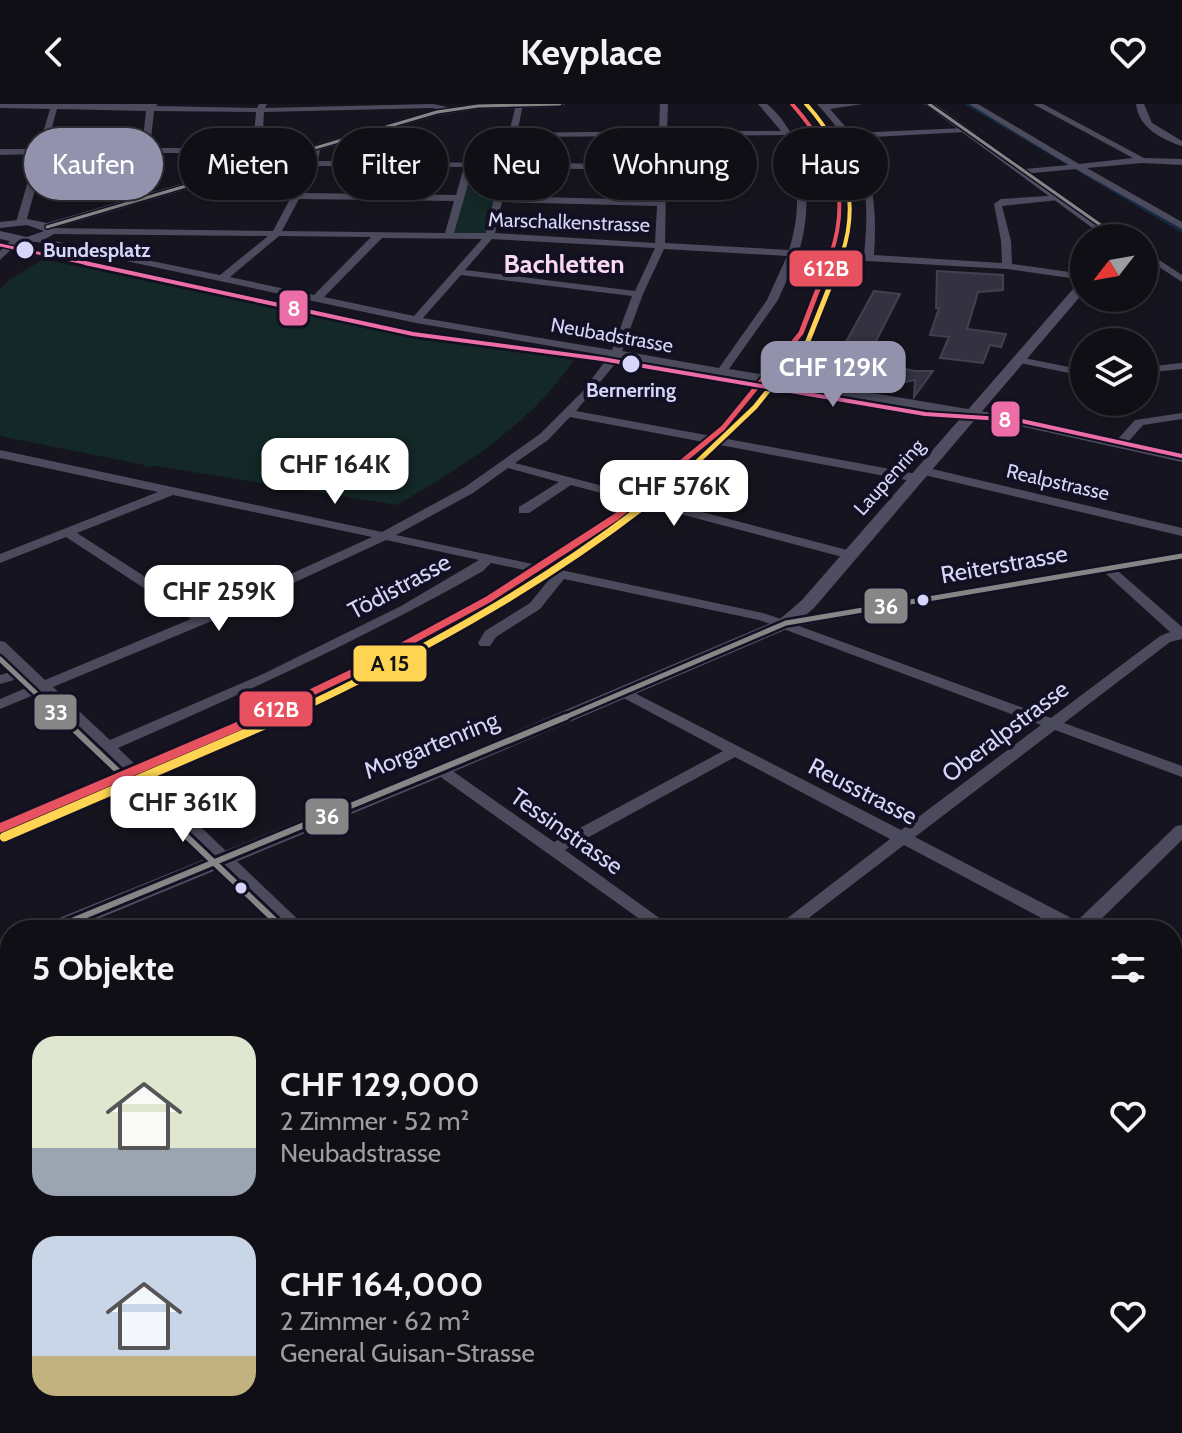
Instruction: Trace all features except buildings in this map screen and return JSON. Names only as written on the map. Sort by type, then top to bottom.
[{"type":"main road","points":[[317,147],[446,106],[560,104]]},
{"type":"main road","points":[[929,104],[1097,224]]},
{"type":"main road","points":[[0,227],[16,240],[37,239],[49,229],[140,200]]},
{"type":"main road","points":[[0,227],[21,222],[49,229]]},
{"type":"main road","name":"Laupenring","points":[[786,623],[808,604],[1070,300]]},
{"type":"main road","name":"Morgartenring","points":[[74,920],[441,770],[786,623]]},
{"type":"street","points":[[762,104],[785,128]]},
{"type":"street","points":[[823,106],[859,104]]},
{"type":"street","points":[[973,104],[1073,168],[1111,184],[1182,226]]},
{"type":"street","points":[[1037,104],[1142,160]]},
{"type":"street","points":[[1140,104],[1146,121],[1161,134],[1182,144]]},
{"type":"street","points":[[48,128],[54,105]]},
{"type":"street","points":[[514,128],[519,105]]},
{"type":"street","points":[[660,105],[662,128]]},
{"type":"street","points":[[0,106],[446,106]]},
{"type":"street","points":[[150,128],[152,106]]},
{"type":"street","points":[[823,106],[843,128]]},
{"type":"street","points":[[260,128],[261,107]]},
{"type":"street","points":[[888,134],[965,130]]},
{"type":"street","points":[[0,152],[24,151]]},
{"type":"street","points":[[1025,172],[1142,160],[1182,162]]},
{"type":"street","points":[[317,163],[464,165]]},
{"type":"street","points":[[449,235],[464,182]]},
{"type":"street","points":[[317,196],[459,198]]},
{"type":"street","points":[[1007,266],[1006,241],[997,206],[1001,202],[1059,197]]},
{"type":"street","points":[[21,222],[28,200]]},
{"type":"street","points":[[222,279],[276,234],[293,200]]},
{"type":"street","points":[[416,320],[490,236],[499,200]]},
{"type":"street","points":[[540,200],[661,203]]},
{"type":"street","points":[[0,704],[202,620],[384,536],[469,490],[544,437],[586,394],[616,354],[661,243],[661,200]]},
{"type":"street","points":[[721,372],[769,308],[800,253],[802,200]]},
{"type":"street","points":[[863,257],[873,224],[872,200]]},
{"type":"street","name":"Marschalkenstrasse","points":[[49,229],[449,235],[661,243],[1007,266],[1070,275]]},
{"type":"street","points":[[316,299],[380,234]]},
{"type":"street","name":"Neubadstrasse","points":[[37,239],[416,320],[973,414],[1182,458]]},
{"type":"street","points":[[0,257],[16,240]]},
{"type":"street","points":[[1158,263],[1182,279]]},
{"type":"street","points":[[457,272],[638,294]]},
{"type":"street","points":[[1019,360],[1070,370]]},
{"type":"street","points":[[1158,369],[1182,366]]},
{"type":"street","name":"Realpstrasse","points":[[568,413],[921,474],[1182,532]]},
{"type":"street","points":[[1121,443],[1139,422],[1182,416]]},
{"type":"street","points":[[0,454],[786,623],[1182,772]]},
{"type":"street","points":[[506,464],[850,555]]},
{"type":"street","points":[[524,510],[569,481]]},
{"type":"street","points":[[0,559],[174,489]]},
{"type":"street","points":[[67,532],[202,620]]},
{"type":"street","name":"Reiterstrasse","points":[[786,623],[1182,556]]},
{"type":"street","name":"Tödistrasse","points":[[110,746],[342,641],[478,568],[488,559]]},
{"type":"street","points":[[1107,568],[1180,633]]},
{"type":"street","points":[[485,643],[490,634],[535,606],[561,573]]},
{"type":"street","name":"Oberalpstrasse","points":[[794,920],[1165,639],[1180,633]]},
{"type":"street","points":[[0,645],[110,746],[290,920]]},
{"type":"street","points":[[0,680],[28,671]]},
{"type":"street","name":"Reusstrasse","points":[[625,693],[903,839],[1044,920]]},
{"type":"street","points":[[552,850],[734,751]]},
{"type":"street","name":"Tessinstrasse","points":[[441,770],[653,920]]},
{"type":"street","points":[[1089,920],[1182,830]]},
{"type":"green space","points":[[464,172],[464,200],[498,200],[490,235],[446,234]]},
{"type":"green space","points":[[43,259],[415,339],[574,360],[557,383],[516,424],[471,459],[397,505],[156,466],[144,468],[145,465],[0,436],[0,290],[8,281]]},
{"type":"green space","points":[[627,362],[930,413],[927,417],[624,366]]},
{"type":"waterway","points":[[967,104],[1182,231]]},
{"type":"transit line","points":[[47,227],[437,112],[478,106],[560,104]]},
{"type":"transit line","name":"612B","points":[[0,828],[220,736],[354,672],[489,599],[616,517],[723,428],[801,333],[839,235],[840,199],[832,163],[816,131],[792,104]]},
{"type":"transit line","points":[[4,837],[217,748],[423,646],[591,544],[660,493],[725,438],[782,375],[813,333],[848,239],[851,203],[844,166],[828,132],[806,104]]},
{"type":"transit line","name":"36","points":[[929,104],[1099,224]]},
{"type":"transit line","name":"8","points":[[0,245],[413,334],[602,359],[925,414],[1017,420],[1182,456]]},
{"type":"transit line","name":"36","points":[[74,920],[441,770],[786,623],[1182,556]]},
{"type":"transit line","name":"33","points":[[0,659],[274,920]]},
{"type":"place","name":"Bundesplatz","points":[[25,250]]},
{"type":"place","name":"Bernerring","points":[[631,364]]},
{"type":"district","name":"Bachletten","points":[[564,264]]}]
